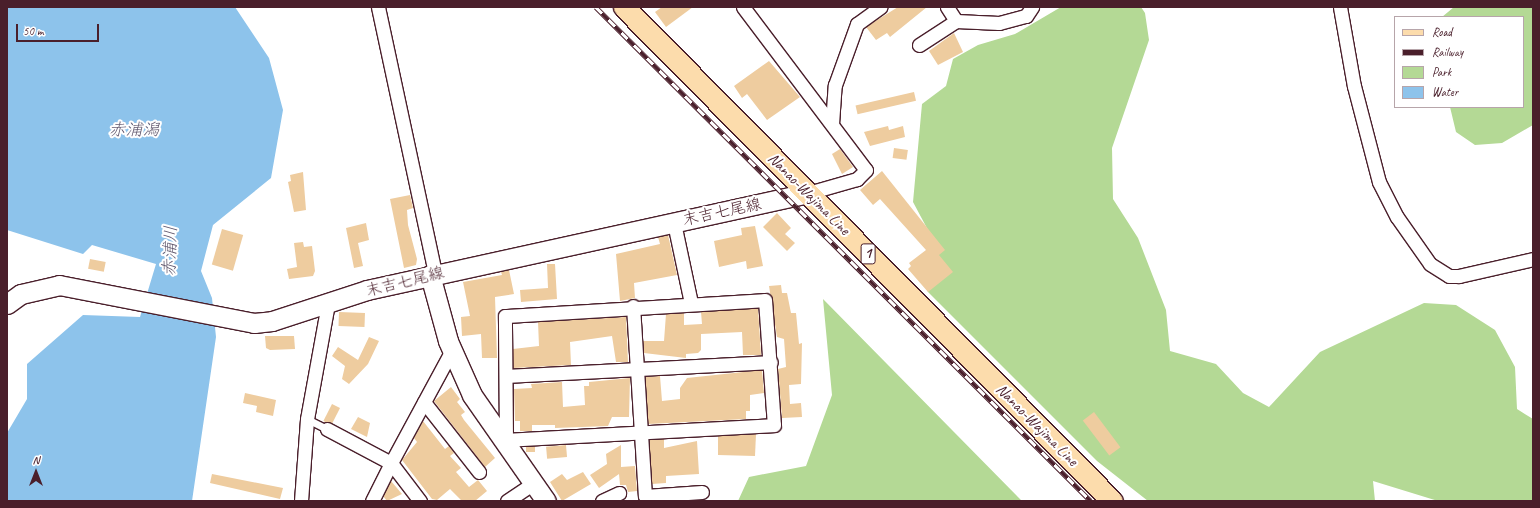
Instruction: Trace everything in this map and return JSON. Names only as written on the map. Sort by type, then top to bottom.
[{"type":"main road","name":"Nanao-Wajima Line","points":[[624,7],[1112,501]]},
{"type":"main road","name":"末吉七尾線","points":[[7,304],[21,294],[59,285],[108,292],[254,323],[272,321],[328,304],[367,290],[808,193]]},
{"type":"main road","points":[[433,275],[452,350],[472,395],[506,440],[525,492],[546,501]]},
{"type":"street","points":[[378,7],[433,275]]},
{"type":"street","points":[[743,7],[866,170],[857,179],[808,193]]},
{"type":"street","points":[[832,124],[835,85],[858,24],[880,7]]},
{"type":"street","points":[[947,7],[956,21]]},
{"type":"street","points":[[919,46],[956,21],[999,23],[1026,16],[1032,7]]},
{"type":"street","points":[[1340,7],[1354,86],[1379,182],[1397,217],[1430,264],[1449,276],[1458,276],[1533,259]]},
{"type":"street","points":[[674,223],[691,303]]},
{"type":"street","points":[[765,300],[771,362],[774,425],[506,440],[507,376],[505,316],[691,303],[765,300]]},
{"type":"street","points":[[301,501],[307,419],[328,304]]},
{"type":"street","points":[[633,306],[645,496],[702,492]]},
{"type":"street","points":[[372,501],[452,350]]},
{"type":"street","points":[[507,376],[771,362]]},
{"type":"street","points":[[424,402],[479,472]]},
{"type":"street","points":[[327,430],[391,463],[420,501]]},
{"type":"street","points":[[507,501],[525,492]]},
{"type":"street","points":[[602,501],[619,493]]},
{"type":"lane","points":[[307,419],[327,430]]},
{"type":"green space","points":[[1061,7],[1141,7],[1145,13],[1149,40],[1112,148],[1113,199],[1138,238],[1166,310],[1170,351],[1216,364],[1243,393],[1269,407],[1320,352],[1424,303],[1456,305],[1495,330],[1515,367],[1517,409],[1533,419],[1533,501],[1438,501],[1373,481],[1375,501],[1148,501],[1097,461],[928,292],[923,282],[937,247],[913,202],[922,104],[946,86],[953,59],[978,45],[1015,34]]},
{"type":"green space","points":[[1454,7],[1533,7],[1533,125],[1502,143],[1475,145],[1456,132],[1450,108],[1524,108],[1524,16],[1443,16]]},
{"type":"green space","points":[[823,299],[1022,501],[738,501],[749,477],[806,466],[832,395]]},
{"type":"water","name":"赤浦潟","points":[[7,7],[235,7],[269,58],[283,110],[271,178],[213,225],[201,271],[212,298],[216,337],[192,501],[7,501],[7,433],[27,399],[27,364],[83,315],[140,317],[156,264],[92,245],[83,254],[7,230]]},
{"type":"building","points":[[662,7],[693,7],[666,27],[655,12]]},
{"type":"building","points":[[898,7],[927,7],[890,37],[887,33],[876,40],[866,27]]},
{"type":"building","points":[[954,33],[963,52],[938,65],[929,51]]},
{"type":"building","points":[[769,61],[800,97],[767,120],[747,94],[742,98],[734,86]]},
{"type":"building","points":[[914,92],[916,101],[858,114],[856,105]]},
{"type":"building","points":[[888,126],[889,130],[903,126],[905,137],[870,146],[864,132]]},
{"type":"building","points":[[894,148],[908,150],[906,160],[893,158]]},
{"type":"building","points":[[840,149],[853,167],[842,174],[832,154]]},
{"type":"building","points":[[882,171],[945,250],[939,255],[953,272],[928,292],[908,269],[911,266],[909,263],[926,250],[880,199],[873,205],[860,190]]},
{"type":"building","points":[[303,172],[306,210],[294,212],[288,182],[291,181],[290,175]]},
{"type":"building","points":[[410,195],[413,208],[407,210],[408,225],[417,259],[416,265],[404,268],[390,199]]},
{"type":"building","points":[[777,213],[791,228],[785,234],[795,243],[787,251],[763,227]]},
{"type":"building","points":[[366,223],[369,240],[358,243],[363,266],[354,268],[346,228]]},
{"type":"building","points":[[755,226],[763,266],[747,269],[746,261],[719,267],[714,241],[742,235],[741,228]]},
{"type":"building","points":[[222,229],[243,235],[233,271],[212,265]]},
{"type":"building","points":[[668,235],[677,275],[634,283],[635,298],[620,301],[616,254],[660,244],[658,237]]},
{"type":"building","points":[[303,242],[304,247],[312,246],[315,271],[313,276],[289,279],[287,269],[297,267],[294,243]]},
{"type":"building","points":[[90,259],[106,262],[104,272],[88,269]]},
{"type":"building","points":[[547,264],[555,264],[557,299],[521,302],[520,290],[548,288]]},
{"type":"building","points":[[509,270],[514,294],[495,297],[497,358],[482,358],[481,334],[462,336],[461,317],[470,316],[463,282],[502,275],[501,272]]},
{"type":"building","points":[[781,285],[782,293],[787,293],[791,313],[796,313],[799,344],[802,343],[801,384],[789,385],[790,404],[801,403],[802,417],[782,418],[778,369],[786,367],[784,339],[777,337],[769,286]]},
{"type":"building","points":[[758,308],[761,355],[743,355],[742,332],[701,334],[701,350],[698,353],[686,354],[686,358],[644,353],[643,341],[664,341],[666,314],[684,313],[684,325],[702,324],[701,312]]},
{"type":"building","points":[[339,312],[365,313],[364,327],[339,326]]},
{"type":"building","points":[[626,317],[628,362],[616,362],[612,336],[570,342],[571,365],[513,368],[513,349],[539,346],[538,322]]},
{"type":"building","points":[[265,336],[294,336],[295,349],[270,350],[266,348]]},
{"type":"building","points":[[369,337],[379,341],[368,364],[349,384],[342,379],[345,366],[332,356],[338,347],[358,360]]},
{"type":"building","points":[[762,370],[764,393],[750,395],[750,411],[746,411],[746,419],[648,424],[645,377],[660,376],[662,401],[680,399],[680,388],[687,378]]},
{"type":"building","points":[[630,378],[629,417],[612,417],[608,426],[555,428],[555,425],[532,425],[532,431],[520,431],[520,421],[515,421],[514,389],[532,388],[531,384],[562,382],[563,407],[585,405],[584,386],[589,386],[589,382]]},
{"type":"building","points":[[451,387],[460,399],[457,402],[465,412],[461,415],[464,420],[495,458],[485,467],[434,401]]},
{"type":"building","points":[[245,393],[276,400],[273,416],[256,412],[257,406],[243,403]]},
{"type":"building","points":[[332,404],[340,408],[331,425],[323,421]]},
{"type":"building","points":[[1094,412],[1120,447],[1109,456],[1083,420]]},
{"type":"building","points":[[358,417],[370,423],[367,437],[351,429]]},
{"type":"building","points":[[423,421],[445,449],[449,446],[454,453],[450,456],[461,468],[456,472],[469,487],[478,480],[487,491],[475,501],[462,501],[450,489],[437,500],[432,499],[402,460],[417,442],[414,438]]},
{"type":"building","points":[[756,434],[755,456],[718,455],[718,436]]},
{"type":"building","points":[[664,439],[664,448],[697,441],[699,474],[666,476],[666,483],[652,484],[649,440]]},
{"type":"building","points":[[566,445],[567,457],[547,459],[546,447]]},
{"type":"building","points":[[621,445],[621,467],[635,466],[637,491],[628,492],[626,485],[620,485],[619,474],[599,488],[590,475],[607,464],[606,454]]},
{"type":"building","points":[[526,446],[535,446],[535,452],[526,452]]},
{"type":"building","points":[[583,472],[591,484],[562,501],[550,482],[562,474],[567,480]]},
{"type":"building","points":[[212,474],[283,488],[280,499],[210,483]]},
{"type":"building","points":[[391,481],[402,494],[387,501],[383,496]]},
{"type":"railway","points":[[596,7],[1091,501]]},
{"type":"water label","name":"赤浦川","points":[[170,251]]}]
